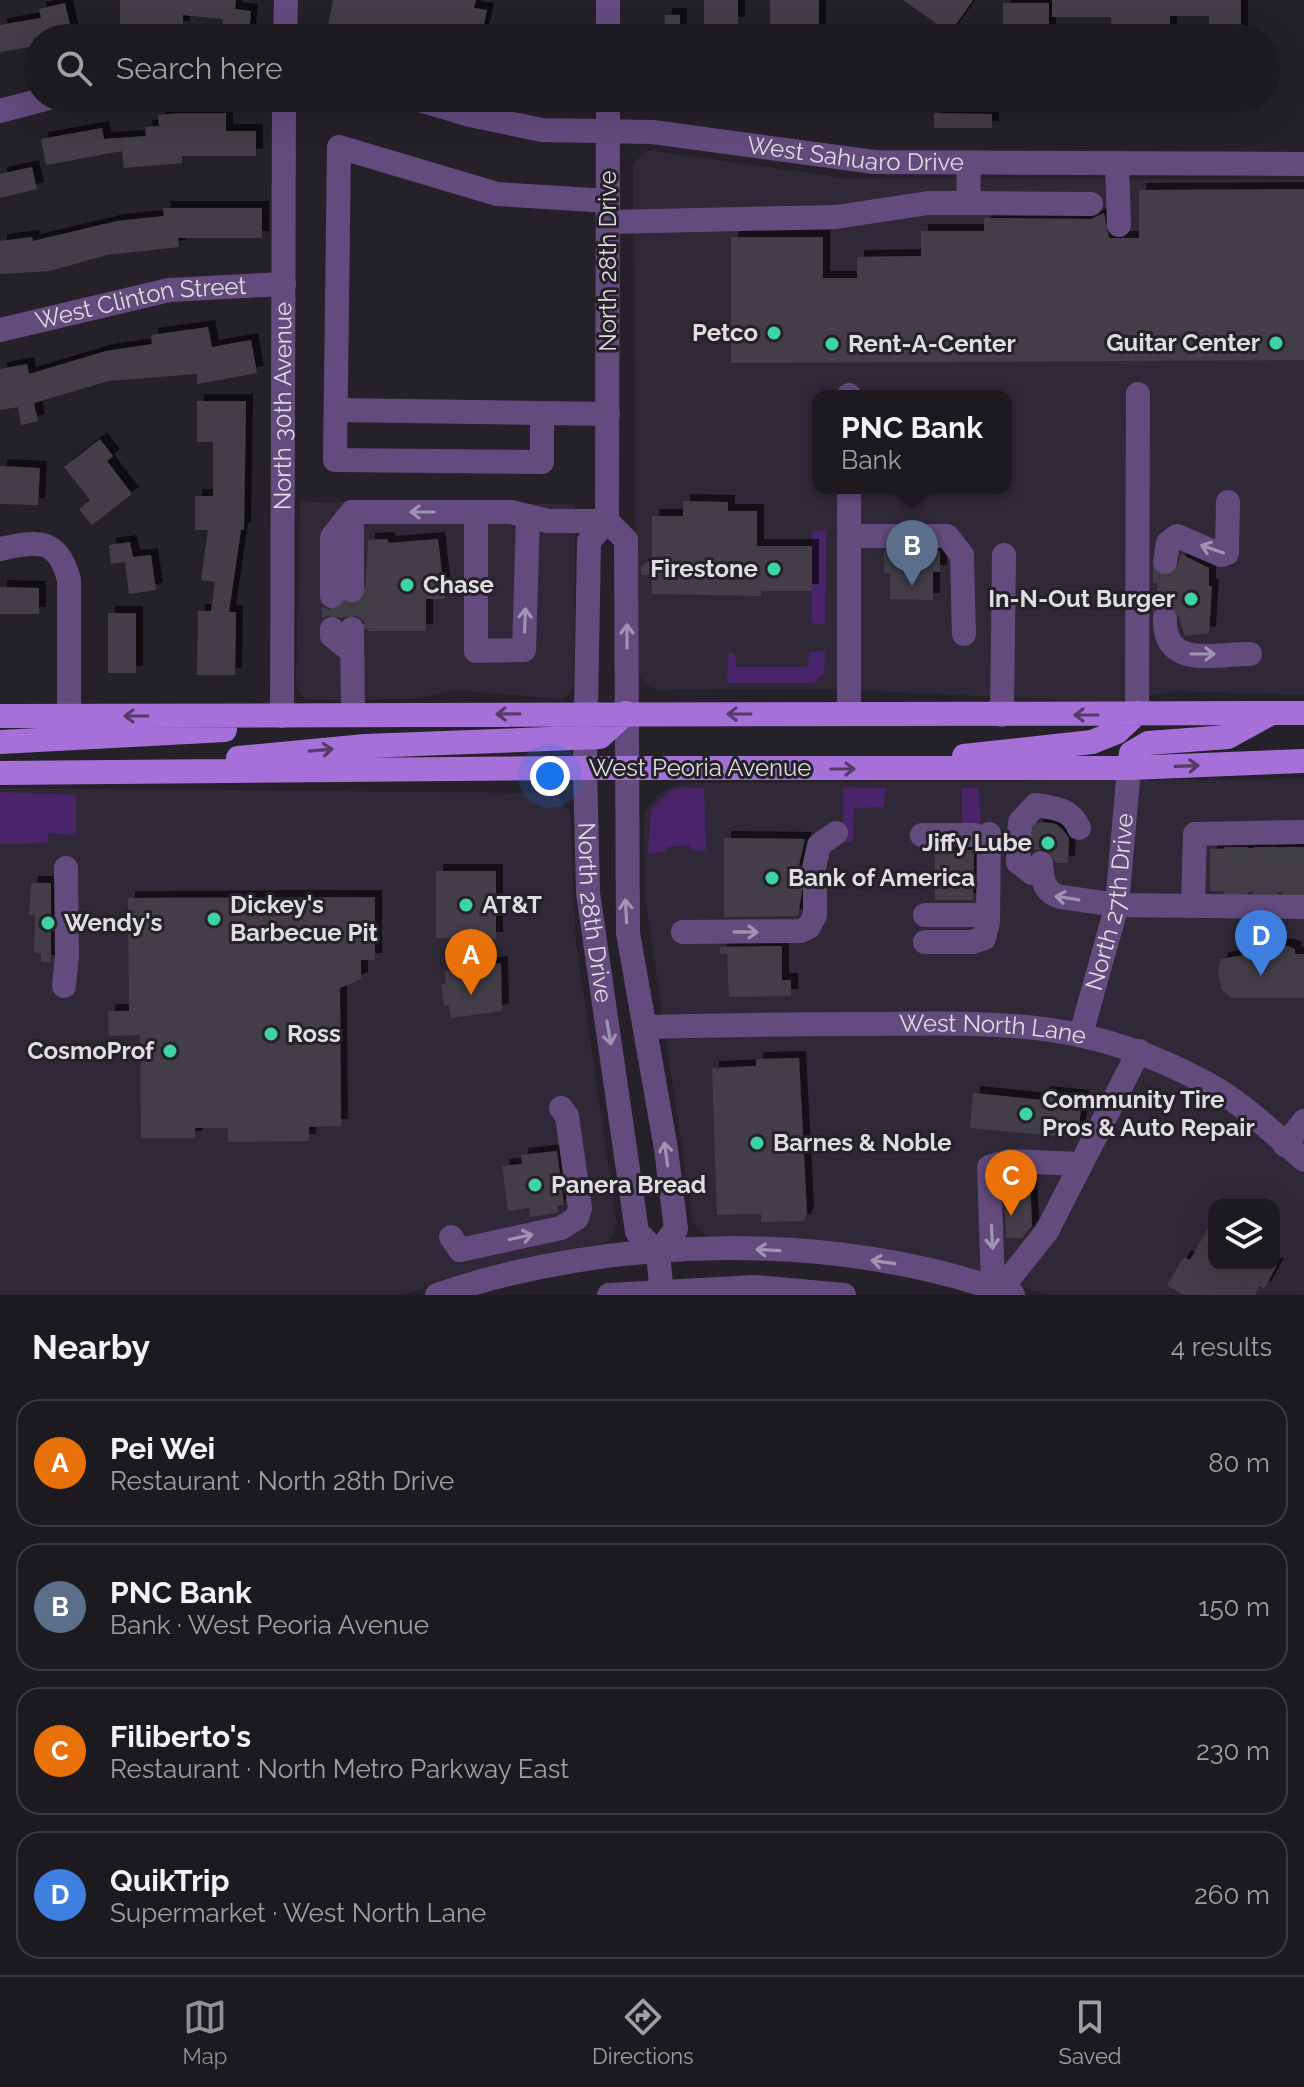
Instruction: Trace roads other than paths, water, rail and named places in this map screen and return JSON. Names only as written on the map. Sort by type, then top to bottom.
[{"type":"main road","points":[[161,772],[214,761],[365,746],[585,739],[600,737],[610,731],[626,713]]},
{"type":"main road","points":[[907,769],[951,758],[1092,742],[1117,732],[1137,713]]},
{"type":"main road","points":[[1129,768],[1131,753],[1148,743],[1228,737],[1272,713]]},
{"type":"main road","points":[[0,716],[1304,713]]},
{"type":"main road","points":[[0,742],[231,730],[282,716]]},
{"type":"main road","name":"West Peoria Avenue","points":[[0,773],[585,768],[1129,768],[1304,761]]},
{"type":"street","points":[[285,24],[286,0]]},
{"type":"street","points":[[608,0],[608,24]]},
{"type":"street","points":[[0,111],[24,105]]},
{"type":"street","name":"North 30th Avenue","points":[[282,716],[284,112]]},
{"type":"street","name":"West Sahuaro Drive","points":[[460,112],[542,130],[711,138],[874,162],[1304,164]]},
{"type":"street","name":"North 28th Drive","points":[[607,521],[626,540],[628,933],[676,1229],[658,1253],[637,1232],[591,926],[585,768],[589,541],[607,521],[608,112]]},
{"type":"street","points":[[542,413],[542,462],[335,460],[339,147],[497,194],[608,211],[836,217],[928,203],[1091,204]]},
{"type":"street","points":[[968,203],[969,163]]},
{"type":"street","points":[[1117,163],[1119,225]]},
{"type":"street","name":"West Clinton Street","points":[[0,330],[169,290],[284,284]]},
{"type":"street","points":[[1137,713],[1138,394]]},
{"type":"street","points":[[336,410],[608,414]]},
{"type":"street","points":[[855,494],[898,536],[955,546],[964,634]]},
{"type":"street","points":[[1165,562],[1168,543],[1177,536],[1221,555],[1227,553],[1228,502]]},
{"type":"street","points":[[347,592],[352,512],[476,512],[528,516],[548,521],[607,521]]},
{"type":"street","points":[[476,512],[476,651],[524,650],[528,516]]},
{"type":"street","points":[[849,714],[898,536]]},
{"type":"street","points":[[0,549],[36,543],[59,553],[69,580],[69,716]]},
{"type":"street","points":[[1002,715],[1004,555]]},
{"type":"street","points":[[1165,619],[1165,636],[1175,651],[1186,654],[1250,654]]},
{"type":"street","points":[[348,634],[353,715]]},
{"type":"street","name":"North 27th Drive","points":[[1081,1034],[1117,905],[1129,768]]},
{"type":"street","points":[[1079,828],[1074,816],[1066,812],[1038,814],[1020,822],[1018,862],[1032,873],[1041,868],[1053,895],[1117,905],[1193,905],[1236,901],[1297,904]]},
{"type":"street","points":[[683,932],[801,931],[809,927],[815,915],[814,878],[819,845],[836,833]]},
{"type":"street","points":[[1193,905],[1195,834],[1236,840],[1297,837]]},
{"type":"street","points":[[922,835],[982,835],[988,922],[984,938],[972,942],[925,942]]},
{"type":"street","points":[[64,986],[67,956],[66,868]]},
{"type":"street","points":[[925,915],[981,915]]},
{"type":"street","name":"West North Lane","points":[[645,1027],[974,1022],[1034,1025],[1081,1034],[1139,1051],[1206,1082],[1295,1152]]},
{"type":"street","points":[[1002,1291],[1047,1231],[1139,1051]]},
{"type":"street","points":[[451,1237],[460,1250],[561,1228],[577,1218],[580,1208],[567,1116],[561,1108]]},
{"type":"street","points":[[1295,1152],[1304,1121]]},
{"type":"street","points":[[1002,1291],[989,1167],[1009,1161],[1079,1164]]},
{"type":"street","points":[[437,1295],[537,1267],[658,1253],[761,1249],[833,1255],[921,1268],[1002,1291]]},
{"type":"street","points":[[658,1253],[662,1293]]},
{"type":"street","points":[[609,1295],[755,1287],[844,1295]]},
{"type":"tunnel","points":[[1165,562],[1165,619]]},
{"type":"tunnel","points":[[362,588],[362,629]]},
{"type":"tunnel","points":[[342,593],[342,629]]},
{"type":"tunnel","points":[[1041,823],[1041,863]]},
{"type":"tunnel","points":[[1236,847],[1236,897]]},
{"type":"tunnel","points":[[1266,847],[1266,897]]},
{"type":"tunnel","points":[[1294,847],[1294,897]]},
{"type":"place","name":"Petco","points":[[774,333]]},
{"type":"place","name":"Guitar Center","points":[[1276,343]]},
{"type":"place","name":"Rent-A-Center","points":[[832,344]]},
{"type":"place","name":"Firestone","points":[[774,569]]},
{"type":"place","name":"Chase","points":[[407,585]]},
{"type":"place","name":"PNC Bank","points":[[912,586]]},
{"type":"place","name":"In-N-Out Burger","points":[[1191,599]]},
{"type":"place","name":"Jiffy Lube","points":[[1048,843]]},
{"type":"place","name":"Bank of America","points":[[772,878]]},
{"type":"place","name":"AT&T","points":[[466,905]]},
{"type":"place","name":"Dickey's Barbecue Pit","points":[[214,919]]},
{"type":"place","name":"Wendy's","points":[[48,923]]},
{"type":"place","name":"QuikTrip","points":[[1261,976]]},
{"type":"place","name":"Pei Wei","points":[[471,995]]},
{"type":"place","name":"Ross","points":[[271,1034]]},
{"type":"place","name":"CosmoProf","points":[[170,1051]]},
{"type":"place","name":"Community Tire Pros & Auto Repair","points":[[1026,1114]]},
{"type":"place","name":"Barnes & Noble","points":[[757,1143]]},
{"type":"place","name":"Panera Bread","points":[[535,1185]]},
{"type":"place","name":"Filiberto's","points":[[1011,1216]]}]
